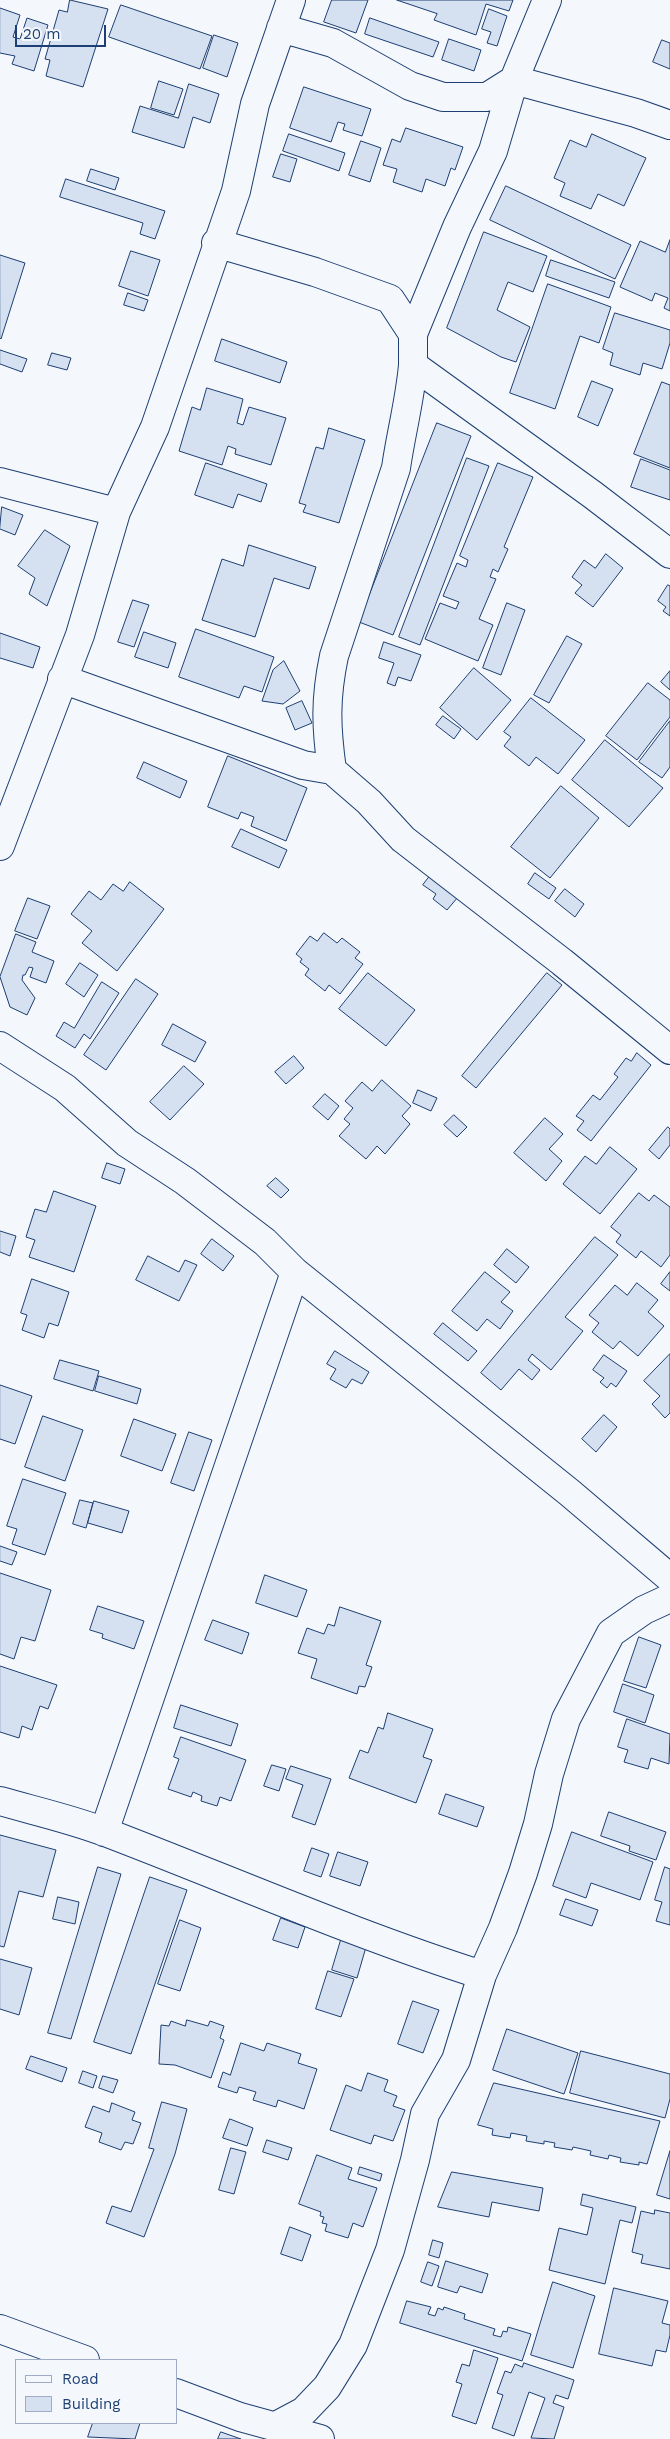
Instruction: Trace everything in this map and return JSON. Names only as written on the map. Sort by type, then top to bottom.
[{"type":"street","points":[[0,846],[80,635],[116,512],[155,427],[216,243],[236,191],[254,104],[291,0]]},
{"type":"street","points":[[332,770],[326,708],[328,683],[334,656],[396,468],[400,438],[411,396],[413,334],[457,227],[493,151],[514,80],[547,0]]},
{"type":"street","points":[[281,28],[333,42],[410,86],[443,97],[487,97],[514,80],[636,113],[670,125]]},
{"type":"street","points":[[216,243],[315,272],[390,299],[413,334]]},
{"type":"street","points":[[413,365],[586,490],[670,554]]},
{"type":"street","points":[[0,482],[116,512]]},
{"type":"street","points":[[62,679],[303,765],[332,770],[369,802],[403,839],[562,962],[670,1050]]},
{"type":"street","points":[[0,1046],[9,1050],[65,1088],[126,1143],[185,1181],[265,1242],[295,1272],[570,1493],[670,1578]]},
{"type":"street","points":[[104,1832],[295,1272]]},
{"type":"street","points":[[274,2427],[304,2410],[327,2387],[353,2345],[390,2250],[415,2160],[425,2114],[456,2060],[482,1975],[503,1928],[523,1873],[538,1824],[549,1774],[566,1719],[611,1633],[644,1610],[670,1598]]},
{"type":"street","points":[[0,1801],[104,1832],[308,1913],[414,1953],[482,1975]]},
{"type":"street","points":[[1,2332],[81,2359]]},
{"type":"street","points":[[178,2394],[274,2427],[320,2439]]},
{"type":"building","points":[[70,0],[108,9],[83,87],[46,76],[50,60],[45,59],[59,10],[67,12]]},
{"type":"building","points":[[332,0],[368,0],[356,33],[324,22]]},
{"type":"building","points":[[397,0],[513,0],[509,11],[486,4],[476,35],[434,20],[437,14]]},
{"type":"building","points":[[121,5],[212,36],[200,69],[109,37]]},
{"type":"building","points":[[0,8],[20,15],[13,37],[20,39],[27,18],[48,25],[34,71],[12,64],[15,56],[0,53]]},
{"type":"building","points":[[489,9],[507,16],[497,46],[487,43],[491,32],[482,29]]},
{"type":"building","points":[[370,18],[439,42],[433,57],[365,34]]},
{"type":"building","points":[[214,35],[238,43],[227,77],[203,68]]},
{"type":"building","points":[[449,39],[481,50],[474,71],[442,60]]},
{"type":"building","points":[[662,40],[670,43],[670,69],[653,62]]},
{"type":"building","points":[[159,81],[183,89],[174,115],[151,108]]},
{"type":"building","points":[[189,84],[219,94],[210,123],[193,117],[184,148],[132,132],[140,106],[178,118]]},
{"type":"building","points":[[304,87],[371,109],[362,136],[343,130],[345,124],[338,122],[331,142],[290,128]]},
{"type":"building","points":[[406,128],[463,147],[455,170],[451,168],[445,186],[426,179],[422,192],[393,182],[397,169],[383,165],[392,139],[400,142]]},
{"type":"building","points":[[289,134],[345,153],[339,171],[283,151]]},
{"type":"building","points":[[592,134],[646,158],[624,206],[598,194],[591,209],[560,196],[565,183],[554,178],[570,140],[586,147]]},
{"type":"building","points":[[361,141],[381,148],[370,182],[349,175]]},
{"type":"building","points":[[281,154],[297,159],[290,182],[273,177]]},
{"type":"building","points":[[91,169],[119,178],[115,190],[87,181]]},
{"type":"building","points":[[66,179],[165,211],[155,239],[140,234],[143,223],[60,197]]},
{"type":"building","points":[[506,186],[631,245],[615,279],[490,220]]},
{"type":"building","points":[[484,232],[547,256],[533,292],[508,282],[497,310],[530,327],[516,362],[501,357],[447,328]]},
{"type":"building","points":[[670,240],[670,311],[664,308],[668,298],[655,293],[652,301],[620,287],[640,241],[665,252]]},
{"type":"building","points":[[131,251],[160,260],[148,296],[119,286]]},
{"type":"building","points":[[0,255],[25,263],[1,339],[0,338]]},
{"type":"building","points":[[551,260],[615,282],[609,298],[546,276]]},
{"type":"building","points":[[548,284],[611,307],[599,343],[580,336],[555,409],[510,393]]},
{"type":"building","points":[[128,293],[148,300],[144,311],[124,305]]},
{"type":"building","points":[[615,313],[670,330],[670,343],[662,369],[643,363],[640,375],[610,365],[613,353],[603,349]]},
{"type":"building","points":[[222,339],[287,362],[280,383],[215,361]]},
{"type":"building","points":[[0,350],[27,359],[22,372],[0,364]]},
{"type":"building","points":[[52,353],[71,358],[67,370],[48,365]]},
{"type":"building","points":[[592,381],[613,389],[598,426],[578,417]]},
{"type":"building","points":[[662,382],[670,385],[670,468],[634,454]]},
{"type":"building","points":[[207,388],[243,399],[237,423],[243,425],[249,407],[286,418],[271,465],[235,454],[236,449],[228,446],[222,465],[179,451],[192,407],[200,410]]},
{"type":"building","points":[[437,423],[471,436],[393,635],[359,622]]},
{"type":"building","points":[[329,428],[365,440],[339,523],[303,512],[306,505],[299,503],[316,447],[323,449]]},
{"type":"building","points":[[467,458],[489,466],[420,645],[399,637]]},
{"type":"building","points":[[641,459],[670,470],[670,500],[631,487]]},
{"type":"building","points":[[206,463],[267,484],[261,502],[238,494],[233,508],[195,495]]},
{"type":"building","points":[[498,463],[533,477],[504,547],[508,549],[498,572],[493,569],[490,577],[496,579],[479,619],[493,625],[478,661],[425,639],[440,603],[456,609],[459,602],[443,596],[457,563],[466,567],[468,560],[460,556]]},
{"type":"building","points":[[2,507],[23,515],[15,535],[0,529]]},
{"type":"building","points":[[45,530],[70,546],[47,606],[29,594],[35,578],[18,566]]},
{"type":"building","points":[[249,545],[316,567],[309,589],[274,578],[255,637],[202,620],[222,559],[243,566]]},
{"type":"building","points":[[606,554],[623,568],[593,607],[575,593],[582,585],[572,577],[584,560],[595,568]]},
{"type":"building","points":[[668,585],[670,586],[670,616],[663,611],[666,607],[658,601]]},
{"type":"building","points":[[133,600],[149,605],[134,647],[118,642]]},
{"type":"building","points":[[507,603],[525,610],[501,675],[483,668]]},
{"type":"building","points":[[196,629],[274,657],[262,692],[244,686],[239,698],[179,677]]},
{"type":"building","points":[[144,632],[176,643],[168,668],[135,657]]},
{"type":"building","points":[[0,633],[40,647],[33,668],[0,658]]},
{"type":"building","points":[[567,636],[582,644],[549,703],[534,695]]},
{"type":"building","points":[[384,642],[421,655],[411,681],[398,677],[395,686],[387,683],[394,663],[379,658]]},
{"type":"building","points":[[284,661],[300,691],[283,704],[262,701],[273,670]]},
{"type":"building","points":[[474,668],[511,700],[477,740],[440,708]]},
{"type":"building","points":[[670,671],[670,690],[661,682]]},
{"type":"building","points":[[648,683],[670,700],[670,717],[637,760],[606,736]]},
{"type":"building","points":[[531,698],[585,740],[558,774],[536,757],[529,766],[504,746],[511,737],[504,732]]},
{"type":"building","points":[[302,701],[312,723],[295,730],[286,708]]},
{"type":"building","points":[[443,716],[461,729],[454,739],[436,725]]},
{"type":"building","points":[[670,721],[670,767],[662,778],[639,762]]},
{"type":"building","points":[[605,740],[663,788],[629,827],[572,780]]},
{"type":"building","points":[[228,756],[307,788],[286,841],[251,826],[254,817],[241,812],[238,819],[208,807]]},
{"type":"building","points":[[144,762],[187,781],[180,798],[137,778]]},
{"type":"building","points":[[561,786],[599,818],[550,878],[511,847]]},
{"type":"building","points":[[241,829],[287,850],[279,868],[232,847]]},
{"type":"building","points":[[535,873],[556,888],[549,899],[528,884]]},
{"type":"building","points":[[430,876],[458,897],[447,910],[433,899],[436,894],[423,885]]},
{"type":"building","points":[[130,882],[164,909],[117,971],[82,943],[92,931],[71,914],[89,891],[101,900],[113,884],[123,891]]},
{"type":"building","points":[[565,889],[584,904],[575,917],[555,901]]},
{"type":"building","points":[[28,898],[50,906],[37,939],[15,931]]},
{"type":"building","points":[[324,933],[337,943],[342,938],[360,952],[355,958],[363,964],[340,994],[329,985],[325,991],[305,975],[309,969],[300,962],[302,959],[296,954],[310,936],[317,941]]},
{"type":"building","points":[[16,934],[36,942],[32,952],[54,961],[46,983],[30,977],[33,968],[29,967],[25,975],[23,975],[22,980],[35,998],[27,1015],[10,1007],[0,977]]},
{"type":"building","points":[[80,963],[98,975],[84,997],[66,984]]},
{"type":"building","points":[[368,973],[415,1010],[386,1046],[339,1009]]},
{"type":"building","points":[[547,973],[562,985],[476,1088],[462,1076]]},
{"type":"building","points":[[136,979],[158,994],[106,1070],[84,1055]]},
{"type":"building","points":[[102,982],[119,993],[90,1039],[84,1034],[75,1048],[56,1036],[64,1022],[74,1028]]},
{"type":"building","points":[[173,1024],[206,1042],[195,1062],[162,1045]]},
{"type":"building","points":[[637,1053],[651,1065],[591,1141],[577,1130],[584,1121],[576,1116],[593,1095],[600,1100],[618,1077],[614,1074],[626,1058],[631,1061]]},
{"type":"building","points":[[294,1056],[304,1068],[286,1084],[275,1072]]},
{"type":"building","points":[[184,1066],[204,1084],[170,1120],[150,1102]]},
{"type":"building","points":[[382,1080],[411,1106],[402,1116],[410,1124],[385,1154],[377,1146],[366,1159],[339,1136],[350,1124],[344,1119],[353,1108],[345,1101],[362,1082],[372,1091]]},
{"type":"building","points":[[418,1090],[437,1098],[431,1111],[413,1103]]},
{"type":"building","points":[[325,1094],[339,1106],[328,1120],[313,1107]]},
{"type":"building","points":[[454,1115],[467,1127],[457,1137],[444,1125]]},
{"type":"building","points":[[545,1118],[563,1134],[549,1149],[562,1161],[546,1181],[514,1153]]},
{"type":"building","points":[[668,1127],[670,1129],[670,1145],[659,1159],[649,1150]]},
{"type":"building","points":[[610,1147],[637,1169],[600,1214],[563,1184],[585,1156],[596,1164]]},
{"type":"building","points":[[107,1163],[125,1169],[120,1184],[102,1178]]},
{"type":"building","points":[[276,1178],[289,1190],[281,1198],[267,1186]]},
{"type":"building","points":[[54,1191],[96,1206],[74,1272],[29,1257],[35,1240],[26,1237],[35,1209],[46,1212]]},
{"type":"building","points":[[639,1193],[649,1201],[654,1195],[670,1207],[670,1255],[661,1267],[641,1251],[636,1258],[616,1242],[621,1235],[611,1227]]},
{"type":"building","points":[[0,1231],[16,1236],[10,1256],[0,1252]]},
{"type":"building","points":[[595,1237],[618,1255],[565,1317],[583,1331],[551,1370],[532,1354],[528,1360],[540,1370],[532,1380],[519,1369],[501,1390],[481,1373]]},
{"type":"building","points":[[212,1239],[234,1256],[223,1271],[201,1254]]},
{"type":"building","points":[[507,1249],[529,1267],[516,1283],[494,1265]]},
{"type":"building","points":[[148,1256],[179,1272],[185,1260],[197,1265],[179,1301],[136,1280]]},
{"type":"building","points":[[485,1272],[510,1292],[501,1302],[513,1311],[500,1329],[487,1319],[477,1331],[452,1311]]},
{"type":"building","points":[[670,1272],[670,1291],[661,1284]]},
{"type":"building","points":[[32,1279],[69,1292],[58,1326],[49,1323],[44,1338],[22,1330],[27,1315],[21,1313]]},
{"type":"building","points":[[637,1283],[658,1300],[648,1312],[664,1326],[638,1356],[620,1341],[613,1349],[592,1332],[599,1323],[589,1315],[615,1285],[627,1295]]},
{"type":"building","points":[[443,1323],[477,1351],[468,1361],[434,1334]]},
{"type":"building","points":[[335,1351],[369,1372],[362,1384],[352,1379],[346,1388],[330,1379],[336,1369],[327,1364]]},
{"type":"building","points":[[670,1354],[670,1413],[665,1418],[652,1404],[660,1396],[644,1381]]},
{"type":"building","points":[[604,1355],[627,1371],[616,1387],[611,1383],[607,1388],[600,1382],[604,1378],[593,1370]]},
{"type":"building","points":[[60,1360],[99,1371],[93,1391],[54,1379]]},
{"type":"building","points":[[99,1376],[141,1389],[137,1404],[95,1391]]},
{"type":"building","points":[[0,1385],[32,1396],[15,1444],[0,1439]]},
{"type":"building","points":[[604,1415],[617,1427],[596,1452],[582,1439]]},
{"type":"building","points":[[43,1416],[83,1430],[65,1481],[25,1467]]},
{"type":"building","points":[[134,1419],[176,1434],[162,1471],[121,1456]]},
{"type":"building","points":[[189,1432],[212,1440],[194,1491],[171,1483]]},
{"type":"building","points":[[23,1479],[66,1493],[45,1555],[12,1544],[17,1529],[7,1526]]},
{"type":"building","points":[[80,1500],[93,1503],[86,1528],[73,1524]]},
{"type":"building","points":[[94,1501],[129,1511],[122,1533],[88,1523]]},
{"type":"building","points":[[0,1546],[17,1552],[12,1565],[0,1561]]},
{"type":"building","points":[[0,1573],[51,1590],[35,1641],[21,1637],[14,1659],[0,1654]]},
{"type":"building","points":[[265,1575],[307,1590],[297,1617],[256,1603]]},
{"type":"building","points":[[98,1606],[144,1621],[134,1649],[102,1638],[103,1634],[90,1630]]},
{"type":"building","points":[[340,1607],[381,1621],[366,1665],[372,1667],[365,1687],[359,1686],[357,1694],[311,1678],[317,1659],[298,1653],[307,1628],[324,1634],[328,1624],[334,1626]]},
{"type":"building","points":[[213,1620],[249,1633],[242,1654],[205,1640]]},
{"type":"building","points":[[639,1637],[661,1645],[646,1688],[624,1681]]},
{"type":"building","points":[[0,1666],[57,1685],[48,1709],[40,1706],[32,1730],[22,1726],[19,1738],[0,1732]]},
{"type":"building","points":[[623,1684],[654,1695],[645,1723],[614,1712]]},
{"type":"building","points":[[181,1705],[238,1724],[231,1746],[174,1728]]},
{"type":"building","points":[[388,1713],[433,1729],[423,1757],[432,1760],[416,1803],[349,1778],[360,1750],[368,1753],[378,1727],[383,1729]]},
{"type":"building","points":[[627,1719],[670,1734],[669,1764],[651,1758],[648,1769],[624,1762],[628,1750],[618,1747]]},
{"type":"building","points":[[181,1737],[246,1760],[231,1801],[220,1797],[217,1806],[201,1801],[202,1796],[193,1792],[191,1797],[168,1789],[179,1759],[174,1757]]},
{"type":"building","points":[[272,1765],[286,1769],[279,1791],[264,1786]]},
{"type":"building","points":[[291,1766],[331,1779],[315,1825],[292,1817],[303,1785],[286,1779]]},
{"type":"building","points":[[446,1794],[484,1807],[477,1827],[439,1814]]},
{"type":"building","points":[[609,1812],[666,1832],[656,1860],[629,1851],[630,1846],[601,1836]]},
{"type":"building","points":[[572,1832],[653,1862],[640,1900],[591,1883],[586,1898],[553,1886]]},
{"type":"building","points":[[0,1835],[56,1850],[43,1897],[19,1891],[4,1947],[0,1946]]},
{"type":"building","points":[[312,1848],[329,1854],[321,1877],[304,1871]]},
{"type":"building","points":[[338,1852],[368,1862],[360,1886],[330,1876]]},
{"type":"building","points":[[98,1867],[121,1874],[71,2039],[48,2033]]},
{"type":"building","points":[[665,1867],[670,1869],[670,1925],[656,1921],[662,1902],[655,1900]]},
{"type":"building","points":[[150,1877],[187,1890],[131,2054],[94,2042]]},
{"type":"building","points":[[58,1897],[79,1902],[75,1924],[53,1919]]},
{"type":"building","points":[[566,1899],[598,1910],[592,1926],[560,1915]]},
{"type":"building","points":[[281,1918],[305,1927],[298,1948],[273,1940]]},
{"type":"building","points":[[180,1920],[201,1928],[180,1991],[158,1984]]},
{"type":"building","points":[[341,1940],[366,1947],[357,1978],[332,1970]]},
{"type":"building","points":[[0,1959],[32,1968],[19,2015],[0,2009]]},
{"type":"building","points":[[328,1971],[354,1979],[341,2017],[316,2009]]},
{"type":"building","points":[[413,2001],[439,2010],[423,2053],[398,2044]]},
{"type":"building","points":[[187,2020],[208,2026],[210,2021],[224,2026],[220,2038],[224,2040],[211,2078],[175,2065],[159,2064],[161,2025],[169,2026],[171,2021],[185,2026]]},
{"type":"building","points":[[507,2029],[578,2053],[564,2094],[493,2070]]},
{"type":"building","points":[[241,2043],[264,2051],[267,2043],[301,2054],[298,2063],[317,2069],[304,2109],[278,2100],[276,2107],[253,2100],[256,2092],[239,2087],[237,2093],[218,2087],[223,2072],[230,2075]]},
{"type":"building","points":[[581,2051],[670,2074],[670,2099],[665,2118],[570,2093]]},
{"type":"building","points":[[31,2056],[67,2068],[62,2082],[26,2069]]},
{"type":"building","points":[[83,2071],[97,2076],[93,2088],[79,2083]]},
{"type":"building","points":[[368,2073],[388,2080],[384,2091],[397,2096],[393,2106],[405,2110],[393,2141],[374,2135],[371,2144],[330,2130],[346,2085],[361,2091]]},
{"type":"building","points":[[103,2076],[118,2080],[113,2093],[99,2088]]},
{"type":"building","points":[[494,2083],[660,2121],[647,2164],[639,2162],[639,2165],[620,2162],[621,2158],[609,2155],[608,2159],[590,2155],[591,2151],[573,2147],[572,2150],[554,2147],[555,2143],[544,2141],[544,2144],[526,2141],[527,2136],[511,2133],[510,2138],[492,2135],[493,2129],[478,2125]]},
{"type":"building","points":[[162,2102],[187,2109],[175,2154],[144,2237],[106,2223],[112,2206],[131,2212],[154,2149],[149,2148]]},
{"type":"building","points":[[112,2103],[135,2112],[132,2120],[141,2123],[133,2144],[125,2142],[121,2150],[99,2142],[102,2133],[85,2127],[93,2106],[109,2112]]},
{"type":"building","points":[[230,2119],[253,2128],[247,2146],[223,2138]]},
{"type":"building","points":[[267,2140],[292,2148],[288,2160],[263,2152]]},
{"type":"building","points":[[231,2148],[246,2152],[234,2194],[219,2190]]},
{"type":"building","points":[[670,2151],[670,2199],[657,2195]]},
{"type":"building","points":[[317,2155],[352,2168],[348,2179],[377,2188],[363,2227],[353,2223],[348,2238],[325,2231],[327,2224],[322,2223],[324,2217],[320,2216],[321,2212],[299,2204]]},
{"type":"building","points":[[360,2167],[382,2174],[380,2181],[358,2174]]},
{"type":"building","points":[[452,2172],[543,2188],[539,2211],[492,2202],[489,2217],[438,2207]]},
{"type":"building","points":[[583,2194],[636,2207],[632,2223],[620,2220],[605,2284],[549,2270],[559,2228],[587,2235],[593,2208],[581,2205]]},
{"type":"building","points":[[655,2210],[670,2213],[670,2269],[641,2263],[643,2255],[632,2252],[641,2211],[654,2214]]},
{"type":"building","points":[[290,2227],[311,2235],[302,2261],[281,2254]]},
{"type":"building","points":[[433,2240],[443,2243],[439,2258],[429,2255]]},
{"type":"building","points":[[446,2261],[488,2274],[482,2293],[460,2286],[457,2293],[438,2287]]},
{"type":"building","points":[[428,2262],[439,2266],[432,2286],[421,2282]]},
{"type":"building","points":[[553,2282],[595,2296],[573,2368],[531,2355]]},
{"type":"building","points":[[614,2288],[668,2301],[662,2323],[670,2325],[666,2352],[656,2350],[652,2366],[599,2354]]},
{"type":"building","points":[[407,2301],[431,2307],[428,2314],[435,2316],[438,2308],[443,2310],[444,2307],[465,2314],[464,2319],[495,2329],[493,2335],[501,2337],[503,2331],[507,2332],[508,2327],[531,2334],[522,2361],[400,2323]]},
{"type":"building","points":[[474,2350],[498,2358],[476,2424],[452,2416],[462,2384],[456,2382],[462,2364],[469,2366]]},
{"type":"building","points":[[524,2363],[574,2380],[568,2399],[556,2395],[553,2403],[564,2407],[554,2439],[531,2438],[545,2398],[529,2392],[514,2436],[492,2428],[503,2395],[497,2393],[505,2371],[511,2373],[515,2364],[522,2367]]},
{"type":"building","points":[[93,2424],[140,2424],[135,2439],[88,2437]]},
{"type":"building","points":[[221,2432],[241,2439],[218,2439]]}]
